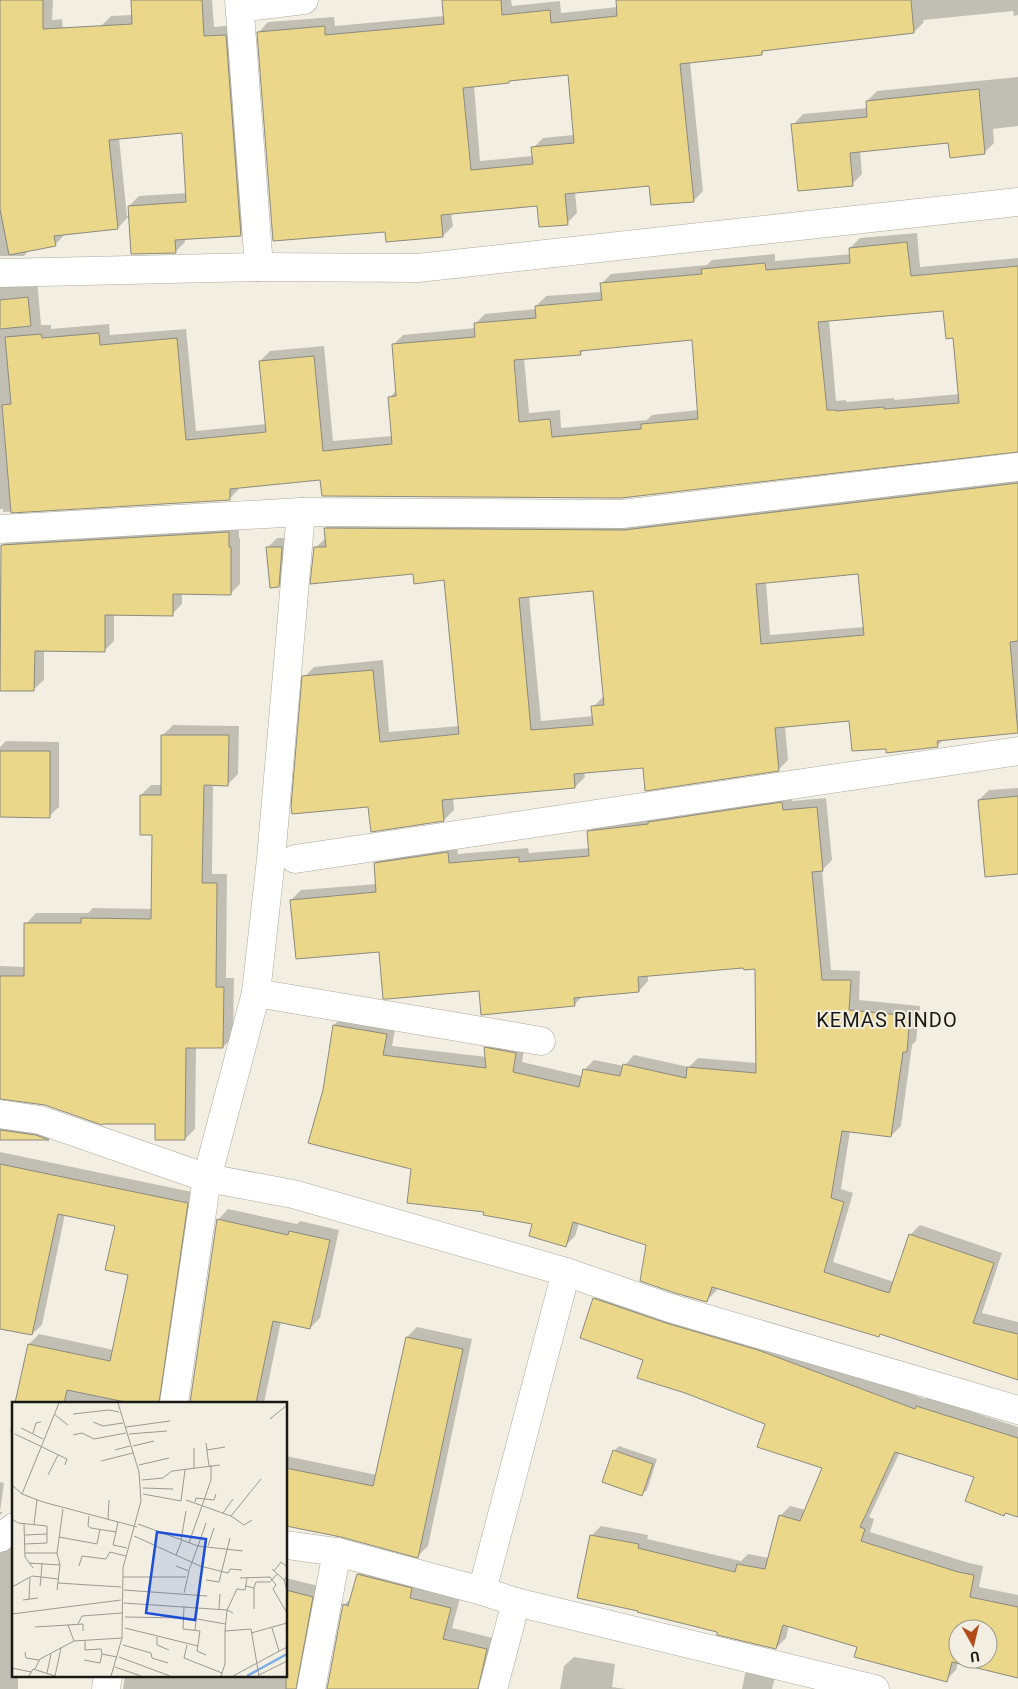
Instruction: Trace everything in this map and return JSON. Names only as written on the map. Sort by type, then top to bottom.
[{"type":"street","points":[[258,267],[239,4],[304,0]]},
{"type":"street","points":[[0,273],[258,267],[418,268],[1018,202]]},
{"type":"street","points":[[0,529],[301,512],[622,514],[1018,467]]},
{"type":"street","points":[[174,1402],[207,1178],[256,993],[271,859],[301,512]]},
{"type":"street","points":[[295,859],[1018,751]]},
{"type":"street","points":[[256,993],[541,1041]]},
{"type":"street","points":[[0,1114],[40,1120],[207,1178],[293,1194],[566,1272],[670,1308],[1018,1410]]},
{"type":"street","points":[[482,1591],[566,1272]]},
{"type":"street","points":[[0,1538],[12,1529]]},
{"type":"street","points":[[288,1545],[337,1552],[516,1602],[875,1689]]},
{"type":"street","points":[[311,1689],[337,1552]]},
{"type":"street","points":[[493,1689],[516,1602]]},
{"type":"street","points":[[106,1689],[108,1676]]},
{"type":"building","points":[[0,0],[43,0],[43,29],[132,24],[131,0],[202,0],[204,36],[226,35],[241,236],[175,240],[176,253],[131,254],[128,206],[186,202],[182,133],[109,140],[118,229],[54,236],[56,246],[9,255],[0,209]]},
{"type":"building","points":[[442,0],[501,0],[502,15],[550,10],[551,23],[617,16],[616,0],[911,0],[914,33],[762,51],[762,55],[680,64],[694,202],[651,205],[649,186],[565,194],[568,225],[539,227],[537,206],[441,215],[443,237],[386,242],[385,232],[273,241],[257,32],[325,26],[325,35],[444,24]],"holes":[[[568,75],[574,143],[531,147],[533,164],[471,170],[463,88]]]},
{"type":"building","points":[[979,89],[985,154],[950,158],[948,143],[850,153],[853,186],[798,191],[791,124],[867,117],[866,101]]},
{"type":"building","points":[[907,242],[911,276],[1018,266],[1018,452],[621,498],[322,496],[320,480],[230,489],[230,500],[11,513],[2,405],[11,404],[5,337],[41,334],[42,338],[99,333],[100,345],[177,338],[186,440],[266,432],[259,361],[314,356],[323,451],[392,444],[388,397],[396,396],[392,344],[475,337],[474,323],[536,318],[535,306],[602,300],[600,283],[702,274],[701,269],[765,263],[766,270],[850,263],[849,248]],"holes":[[[943,311],[946,339],[953,338],[959,403],[884,409],[884,407],[827,410],[818,322]],[[692,340],[698,419],[641,424],[641,429],[552,437],[550,419],[519,422],[514,360],[581,355],[580,351]]]},
{"type":"building","points":[[28,297],[31,326],[0,329],[0,300]]},
{"type":"building","points":[[1018,483],[1018,641],[1010,642],[1018,733],[937,741],[938,747],[886,753],[886,749],[852,751],[849,721],[775,728],[779,771],[645,791],[643,768],[574,774],[575,788],[442,800],[444,821],[371,832],[368,807],[292,814],[291,806],[302,676],[373,670],[380,742],[459,734],[444,580],[414,584],[413,574],[310,584],[314,547],[326,547],[324,528],[624,530]],"holes":[[[858,574],[864,635],[761,644],[756,584]],[[593,591],[604,705],[591,706],[593,725],[531,730],[519,598]]]},
{"type":"building","points":[[229,532],[229,547],[231,547],[231,595],[173,594],[173,616],[105,615],[105,652],[35,651],[34,691],[0,691],[1,545]]},
{"type":"building","points":[[266,547],[282,547],[279,587],[270,588]]},
{"type":"building","points":[[161,735],[229,735],[228,786],[204,785],[202,883],[217,883],[216,987],[224,987],[223,1048],[186,1048],[185,1140],[155,1140],[155,1124],[102,1125],[45,1105],[0,1099],[0,976],[24,976],[24,923],[81,923],[81,918],[151,919],[152,835],[140,835],[140,795],[161,795]]},
{"type":"building","points":[[0,751],[50,751],[50,818],[0,817]]},
{"type":"building","points":[[1018,796],[1018,874],[985,877],[978,800]]},
{"type":"building","points":[[782,802],[783,810],[817,807],[823,871],[812,872],[822,980],[851,980],[849,1010],[910,1016],[907,1052],[903,1052],[891,1137],[842,1131],[831,1198],[844,1202],[824,1272],[889,1293],[909,1234],[994,1263],[973,1323],[1018,1334],[1018,1380],[880,1334],[879,1337],[712,1287],[707,1302],[675,1293],[640,1281],[646,1245],[573,1222],[566,1247],[529,1236],[532,1224],[483,1215],[484,1212],[407,1203],[411,1169],[308,1143],[323,1090],[333,1025],[387,1034],[383,1055],[486,1068],[484,1047],[516,1053],[513,1072],[579,1087],[583,1069],[620,1076],[623,1064],[686,1078],[687,1067],[756,1073],[755,969],[744,970],[743,968],[638,977],[639,992],[574,998],[575,1006],[481,1015],[479,991],[383,999],[379,952],[296,959],[290,900],[376,892],[374,863],[448,852],[449,863],[519,857],[519,862],[589,856],[587,831],[648,824],[648,822]]},
{"type":"building","points":[[0,1130],[36,1135],[49,1140],[0,1140]]},
{"type":"building","points":[[0,1164],[188,1203],[159,1402],[125,1402],[67,1390],[64,1402],[15,1402],[28,1344],[110,1361],[128,1275],[105,1270],[115,1226],[58,1214],[32,1335],[0,1329]]},
{"type":"building","points":[[217,1219],[288,1235],[289,1231],[330,1240],[310,1329],[273,1321],[256,1402],[190,1402]]},
{"type":"building","points":[[593,1298],[666,1323],[758,1350],[915,1409],[916,1406],[1018,1438],[1018,1517],[1005,1513],[1004,1516],[965,1501],[974,1477],[895,1452],[860,1527],[865,1529],[861,1541],[958,1572],[974,1575],[970,1597],[1018,1607],[1018,1678],[981,1669],[998,1669],[998,1619],[948,1619],[948,1669],[950,1669],[947,1682],[854,1657],[857,1647],[783,1625],[776,1649],[717,1635],[717,1632],[638,1611],[577,1598],[590,1535],[639,1544],[638,1548],[735,1572],[737,1564],[765,1569],[779,1515],[800,1521],[822,1468],[757,1447],[765,1424],[685,1393],[637,1378],[643,1360],[580,1338]]},
{"type":"building","points":[[406,1337],[463,1349],[418,1558],[341,1537],[288,1526],[288,1468],[373,1486]]},
{"type":"building","points":[[613,1450],[653,1464],[642,1496],[602,1482]]},
{"type":"building","points":[[357,1574],[412,1588],[410,1598],[451,1608],[443,1639],[487,1649],[478,1689],[327,1689],[343,1604],[348,1606]]},
{"type":"building","points":[[288,1591],[313,1597],[296,1689],[286,1689],[286,1676],[288,1676]]},
{"type":"district","name":"KEMAS RINDO","points":[[887,1020]]}]
